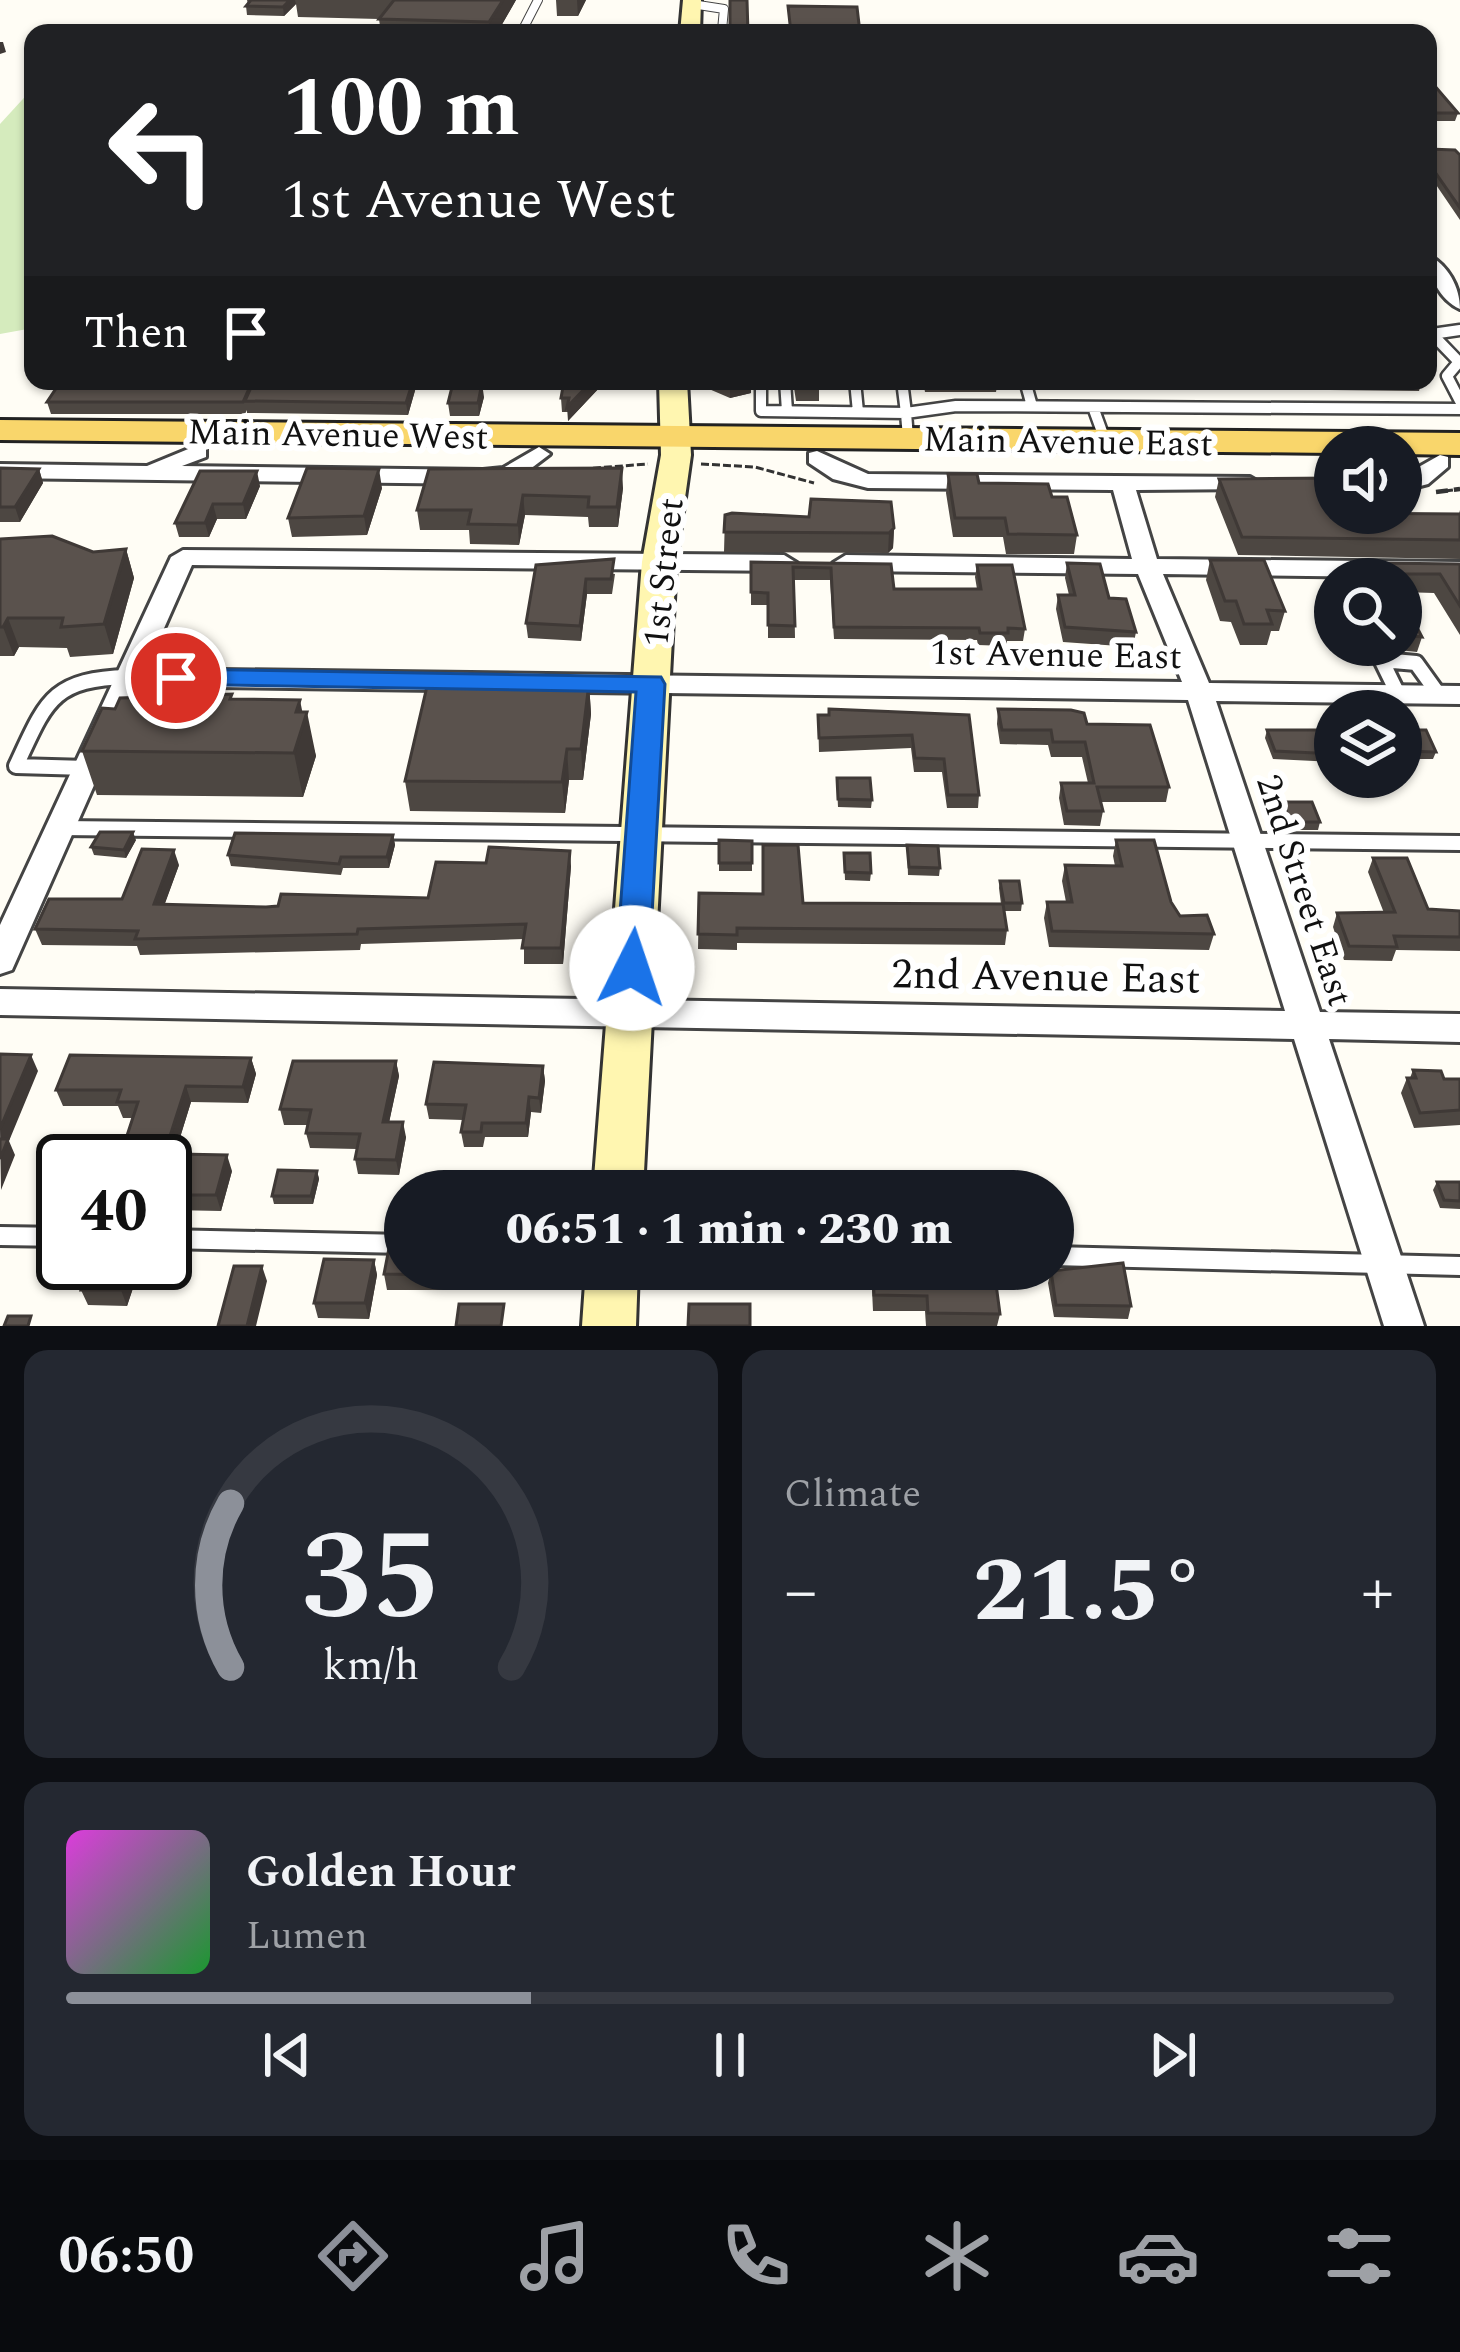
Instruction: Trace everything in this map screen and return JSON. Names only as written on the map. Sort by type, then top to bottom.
[{"type":"main road","name":"Main Avenue East","points":[[676,446],[907,426],[1099,423],[1454,456]]},
{"type":"main road","name":"Main Avenue West","points":[[0,430],[676,446]]},
{"type":"main road","name":"Main Avenue East","points":[[676,446],[817,458],[1314,462]]},
{"type":"main road","name":"Main Avenue West","points":[[0,450],[539,454],[676,446]]},
{"type":"main road","points":[[1422,460],[1454,456]]},
{"type":"street","points":[[1437,274],[1460,303]]},
{"type":"street","name":"1st Street","points":[[619,1170],[659,562],[676,446],[673,390]]},
{"type":"street","points":[[136,473],[198,452]]},
{"type":"street","points":[[0,472],[483,477],[508,474],[539,454]]},
{"type":"street","points":[[1422,478],[1454,456]]},
{"type":"street","points":[[817,458],[841,474],[868,481],[1288,484]]},
{"type":"street","name":"2nd Street East","points":[[1121,482],[1148,566],[1199,691],[1404,1326]]},
{"type":"street","points":[[0,961],[183,557],[1148,566],[1314,573]]},
{"type":"street","points":[[1422,571],[1460,570]]},
{"type":"street","name":"1st Avenue East","points":[[128,677],[1314,693]]},
{"type":"street","name":"2nd Avenue East","points":[[0,1002],[1460,1028]]},
{"type":"street","points":[[609,1326],[612,1290]]},
{"type":"lane","points":[[692,2],[724,9],[723,24]]},
{"type":"lane","points":[[758,390],[761,411],[858,412],[907,426],[1032,406],[1099,423],[1460,405],[1447,376],[1459,363],[1437,339]]},
{"type":"lane","points":[[786,390],[787,411]]},
{"type":"lane","points":[[856,390],[858,412]]},
{"type":"lane","points":[[903,390],[907,426]]},
{"type":"lane","points":[[1028,390],[1032,406]]},
{"type":"lane","points":[[1419,666],[1450,695]]},
{"type":"lane","points":[[87,768],[16,766],[51,695],[62,685],[84,676],[128,677]]},
{"type":"lane","points":[[60,828],[1460,843]]},
{"type":"lane","points":[[0,1236],[36,1237]]},
{"type":"lane","points":[[192,1240],[384,1244]]},
{"type":"lane","points":[[1074,1257],[1460,1266]]},
{"type":"green space","points":[[24,98],[24,330],[0,334],[0,124]]},
{"type":"building","points":[[251,0],[290,0],[283,7],[246,6]]},
{"type":"building","points":[[394,0],[503,0],[489,22],[379,19]]},
{"type":"building","points":[[730,0],[747,0],[748,24],[730,24]]},
{"type":"building","points":[[788,6],[857,7],[859,24],[790,24]]},
{"type":"building","points":[[1437,88],[1458,113],[1437,113]]},
{"type":"building","points":[[1437,149],[1455,150],[1460,155],[1460,208],[1437,175]]},
{"type":"building","points":[[55,390],[248,390],[243,402],[47,402]]},
{"type":"building","points":[[250,390],[410,390],[406,403],[245,401]]},
{"type":"building","points":[[451,390],[481,390],[478,403],[448,403]]},
{"type":"building","points":[[562,390],[583,390],[567,407],[569,398],[561,398]]},
{"type":"building","points":[[0,468],[39,469],[15,507],[0,507]]},
{"type":"building","points":[[307,468],[379,469],[364,516],[288,518]]},
{"type":"building","points":[[622,468],[617,507],[588,507],[589,497],[523,495],[518,525],[468,524],[471,510],[417,510],[429,469]]},
{"type":"building","points":[[200,471],[257,471],[243,504],[213,504],[205,523],[175,523]]},
{"type":"building","points":[[948,474],[977,474],[979,483],[1048,484],[1052,497],[1067,497],[1077,535],[1008,534],[1005,518],[955,518]]},
{"type":"building","points":[[1314,478],[1314,534],[1422,534],[1422,514],[1460,514],[1460,540],[1242,537],[1219,479]]},
{"type":"building","points":[[811,499],[891,502],[894,528],[889,533],[724,532],[725,515],[732,513],[809,517]]},
{"type":"building","points":[[52,536],[93,552],[126,549],[104,624],[61,627],[63,618],[8,618],[0,627],[0,539]]},
{"type":"building","points":[[614,559],[611,579],[586,579],[580,626],[526,623],[536,565]]},
{"type":"building","points":[[1210,560],[1264,560],[1285,611],[1267,610],[1272,624],[1244,624],[1236,601],[1225,601]]},
{"type":"building","points":[[751,562],[891,564],[894,589],[981,589],[977,565],[1012,565],[1025,629],[980,633],[979,628],[834,627],[831,568],[793,567],[795,626],[768,625],[768,593],[751,592]]},
{"type":"building","points":[[1067,563],[1100,564],[1109,598],[1126,599],[1136,632],[1065,627],[1058,595],[1075,595]]},
{"type":"building","points":[[1422,564],[1460,564],[1460,606],[1440,574],[1422,574]]},
{"type":"building","points":[[428,682],[589,683],[581,749],[567,749],[562,782],[405,781]]},
{"type":"building","points":[[232,694],[230,699],[300,700],[296,712],[307,712],[294,753],[82,751],[102,708],[115,709],[120,698]]},
{"type":"building","points":[[829,709],[969,715],[979,795],[948,795],[944,759],[915,758],[912,735],[819,738],[818,715],[829,715]]},
{"type":"building","points":[[998,709],[1071,710],[1084,713],[1087,724],[1150,725],[1169,787],[1097,787],[1103,811],[1067,811],[1061,783],[1094,783],[1085,742],[1053,742],[1051,730],[1002,730]]},
{"type":"building","points":[[1267,730],[1314,730],[1314,753],[1275,751]]},
{"type":"building","points":[[1422,730],[1426,730],[1436,752],[1422,752]]},
{"type":"building","points":[[837,778],[870,778],[872,800],[838,799]]},
{"type":"building","points":[[1283,802],[1312,802],[1320,822],[1290,822]]},
{"type":"building","points":[[100,832],[133,832],[124,850],[91,847]]},
{"type":"building","points":[[235,833],[393,835],[387,857],[341,857],[339,864],[228,855]]},
{"type":"building","points":[[719,840],[752,841],[752,863],[719,863]]},
{"type":"building","points":[[1116,840],[1154,840],[1171,902],[1180,916],[1207,915],[1214,934],[1052,931],[1047,902],[1072,902],[1065,865],[1122,866]]},
{"type":"building","points":[[763,845],[798,845],[803,903],[1003,904],[1007,930],[737,928],[737,935],[698,934],[699,893],[763,894]]},
{"type":"building","points":[[907,845],[938,846],[940,868],[909,867]]},
{"type":"building","points":[[489,847],[570,851],[561,948],[522,948],[526,924],[135,939],[138,931],[35,929],[49,899],[122,899],[142,849],[174,850],[154,904],[266,907],[278,906],[281,894],[428,898],[436,862],[486,863]]},
{"type":"building","points":[[844,853],[870,853],[871,873],[845,872]]},
{"type":"building","points":[[1373,858],[1407,858],[1428,909],[1460,911],[1460,937],[1394,936],[1397,947],[1349,946],[1337,913],[1395,912]]},
{"type":"building","points":[[1000,881],[1019,881],[1022,903],[1004,903]]},
{"type":"building","points":[[0,1054],[31,1055],[0,1129]]},
{"type":"building","points":[[70,1055],[251,1058],[243,1087],[186,1086],[171,1134],[128,1134],[138,1102],[117,1102],[121,1090],[56,1090]]},
{"type":"building","points":[[293,1061],[396,1061],[383,1122],[403,1122],[396,1160],[355,1159],[360,1134],[306,1133],[311,1110],[280,1109]]},
{"type":"building","points":[[434,1062],[543,1066],[539,1098],[529,1097],[526,1123],[482,1123],[481,1132],[461,1132],[466,1105],[426,1104]]},
{"type":"building","points":[[1413,1070],[1441,1071],[1444,1079],[1460,1079],[1460,1110],[1420,1113],[1407,1078],[1416,1078]]},
{"type":"building","points":[[192,1154],[227,1155],[216,1195],[192,1195]]},
{"type":"building","points":[[278,1170],[317,1171],[311,1196],[272,1196]]},
{"type":"building","points":[[1437,1182],[1460,1182],[1460,1201],[1444,1200]]},
{"type":"building","points":[[324,1259],[374,1260],[365,1303],[314,1303]]},
{"type":"building","points":[[1123,1263],[1131,1306],[1056,1305],[1054,1290],[1074,1290],[1074,1268]]},
{"type":"building","points":[[234,1266],[262,1266],[247,1326],[218,1326]]},
{"type":"building","points":[[874,1290],[997,1290],[1000,1314],[928,1313],[927,1296],[874,1295]]},
{"type":"building","points":[[459,1304],[504,1304],[501,1326],[456,1326]]},
{"type":"building","points":[[689,1304],[750,1304],[750,1326],[688,1326]]},
{"type":"building","points":[[8,1316],[31,1316],[28,1326],[4,1326]]},
{"type":"route","points":[[176,678],[651,684],[632,968]]}]
